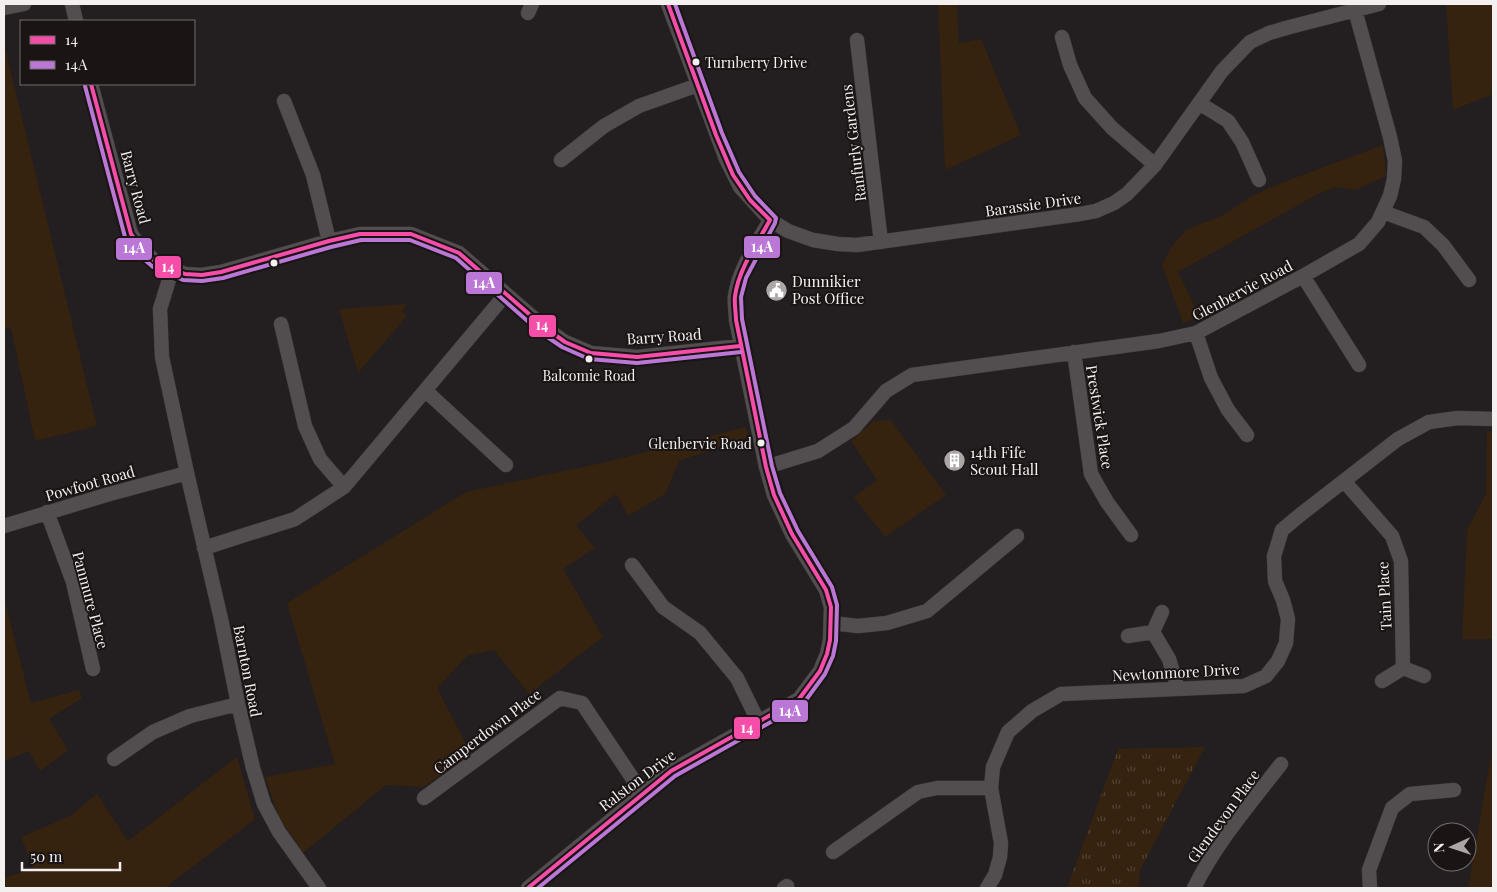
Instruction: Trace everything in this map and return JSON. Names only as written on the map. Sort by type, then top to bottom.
[{"type":"street","points":[[4,8],[24,4]]},
{"type":"street","points":[[72,4],[76,20]]},
{"type":"street","points":[[561,160],[604,126],[639,106],[698,85],[668,4]]},
{"type":"street","name":"Barassie Drive","points":[[698,85],[733,175],[750,200],[770,220],[788,231],[814,240],[857,245],[1096,211],[1114,203],[1127,194],[1155,165],[1222,71],[1250,42],[1269,33],[1379,4]]},
{"type":"street","name":"Glenbervie Road","points":[[766,467],[818,451],[854,428],[886,391],[912,376],[1159,341],[1196,333],[1359,244],[1378,222],[1390,196],[1394,179],[1394,161],[1390,137],[1355,10]]},
{"type":"street","points":[[1062,37],[1070,65],[1085,98],[1112,128],[1155,165]]},
{"type":"street","name":"Ranfurly Gardens","points":[[857,40],[881,242]]},
{"type":"street","name":"Barry Road","points":[[91,85],[131,234],[143,250],[156,262],[172,270],[185,274],[202,275],[221,272],[360,234],[410,234],[459,253],[544,327],[565,342],[592,353],[637,357],[740,346]]},
{"type":"street","points":[[284,101],[313,175],[329,241]]},
{"type":"street","points":[[1199,103],[1228,121],[1242,142],[1259,180]]},
{"type":"street","points":[[1383,212],[1424,228],[1443,245],[1469,280]]},
{"type":"street","name":"Ralston Drive","points":[[528,888],[671,771],[799,699],[813,683],[827,654],[830,640],[831,607],[826,590],[781,513],[774,495],[766,467],[736,320],[735,296],[741,276],[750,255],[770,220]]},
{"type":"street","name":"Barnton Road","points":[[172,270],[160,309],[162,358],[186,474],[221,619],[238,704],[253,768],[264,804],[313,886]]},
{"type":"street","points":[[1303,276],[1359,365]]},
{"type":"street","points":[[204,548],[295,518],[344,487],[506,294]]},
{"type":"street","points":[[281,324],[305,426],[320,459],[344,487]]},
{"type":"street","points":[[1196,333],[1211,378],[1228,410],[1247,435]]},
{"type":"street","name":"Prestwick Place","points":[[1074,352],[1091,474],[1107,502],[1130,535]]},
{"type":"street","points":[[426,391],[506,464]]},
{"type":"street","name":"Newtonmore Drive","points":[[987,888],[995,875],[1000,857],[1001,843],[991,788],[993,767],[1008,732],[1032,711],[1061,694],[1244,686],[1266,676],[1278,661],[1286,643],[1288,619],[1275,581],[1274,556],[1282,530],[1398,439],[1429,422],[1458,418],[1493,420]]},
{"type":"street","name":"Powfoot Road","points":[[4,526],[47,512],[186,474]]},
{"type":"street","name":"Tain Place","points":[[1344,481],[1392,536],[1401,561],[1403,668]]},
{"type":"street","name":"Panmure Place","points":[[47,512],[73,582],[93,669]]},
{"type":"street","points":[[831,623],[858,626],[887,623],[927,610],[1017,536]]},
{"type":"street","points":[[632,565],[663,608],[700,633],[713,648],[737,678],[759,723]]},
{"type":"street","points":[[1154,632],[1162,612]]},
{"type":"street","points":[[1154,632],[1169,659],[1178,689]]},
{"type":"street","points":[[1128,636],[1154,632]]},
{"type":"street","points":[[1382,681],[1403,668],[1424,676]]},
{"type":"street","name":"Camperdown Place","points":[[424,798],[560,698],[582,703],[643,794]]},
{"type":"street","points":[[114,759],[153,732],[190,716],[238,704]]},
{"type":"street","name":"Glendevon Place","points":[[1194,888],[1221,842],[1281,764]]},
{"type":"street","points":[[833,852],[918,792],[936,788],[991,788]]},
{"type":"street","points":[[1370,888],[1370,870],[1392,808],[1410,794],[1454,790]]},
{"type":"green space","points":[[938,4],[957,4],[959,43],[981,39],[1021,135],[945,170]]},
{"type":"green space","points":[[1446,4],[1493,4],[1493,94],[1453,110]]},
{"type":"green space","points":[[4,44],[97,426],[35,441],[11,327],[4,329]]},
{"type":"green space","points":[[1383,145],[1386,176],[1356,190],[1336,187],[1318,194],[1178,272],[1200,317],[1183,323],[1162,265],[1170,249],[1186,230],[1225,214],[1252,196],[1281,183]]},
{"type":"green space","points":[[407,304],[402,311],[407,316],[358,373],[339,309]]},
{"type":"green space","points":[[891,420],[946,495],[885,537],[854,497],[877,480],[851,441],[874,421]]},
{"type":"green space","points":[[746,427],[748,437],[679,461],[665,494],[628,516],[616,494],[576,525],[595,548],[563,569],[603,637],[529,694],[494,650],[467,656],[437,688],[472,755],[423,787],[386,785],[303,853],[279,817],[265,777],[335,764],[287,603],[466,492],[606,462]]},
{"type":"green space","points":[[1487,431],[1493,432],[1493,639],[1462,639],[1467,530],[1486,494]]},
{"type":"green space","points":[[4,605],[6,605],[31,703],[79,690],[82,698],[49,719],[68,750],[40,771],[29,751],[4,761]]},
{"type":"green space","points":[[1493,744],[1493,888],[1468,888],[1471,872],[1477,872],[1477,836]]},
{"type":"green space","points":[[1205,747],[1140,870],[1139,888],[1067,888],[1118,749]]},
{"type":"green space","points":[[237,757],[255,819],[165,888],[4,888],[4,878],[33,868],[21,837],[70,816],[97,794],[128,841]]},
{"type":"transit line","name":"14","points":[[528,888],[671,771],[799,699],[820,671],[830,640],[831,607],[826,590],[792,534],[774,495],[766,467],[736,320],[735,296],[740,276],[749,256],[770,220],[750,200],[733,175],[716,135],[668,4]]},
{"type":"transit line","name":"14A","points":[[538,888],[675,776],[803,704],[825,674],[833,656],[836,641],[837,605],[832,587],[798,531],[780,493],[772,466],[742,319],[741,297],[746,278],[776,218],[755,196],[739,172],[722,133],[675,4]]},
{"type":"transit line","name":"14","points":[[91,85],[131,234],[143,250],[156,262],[185,274],[202,275],[221,272],[360,234],[411,234],[459,253],[544,327],[565,342],[591,353],[637,357],[740,346]]},
{"type":"transit line","name":"14A","points":[[85,86],[125,237],[138,254],[153,267],[183,280],[202,281],[223,278],[361,240],[410,240],[456,258],[540,332],[562,347],[589,359],[637,363],[741,352]]},
{"type":"place","name":"Turnberry Drive","points":[[696,62]]},
{"type":"place","name":"Dunnikier Post Office","points":[[776,290]]},
{"type":"place","name":"Balcomie Road","points":[[589,359]]},
{"type":"place","name":"Glenbervie Road","points":[[761,443]]},
{"type":"place","name":"14th Fife Scout Hall","points":[[954,461]]}]
